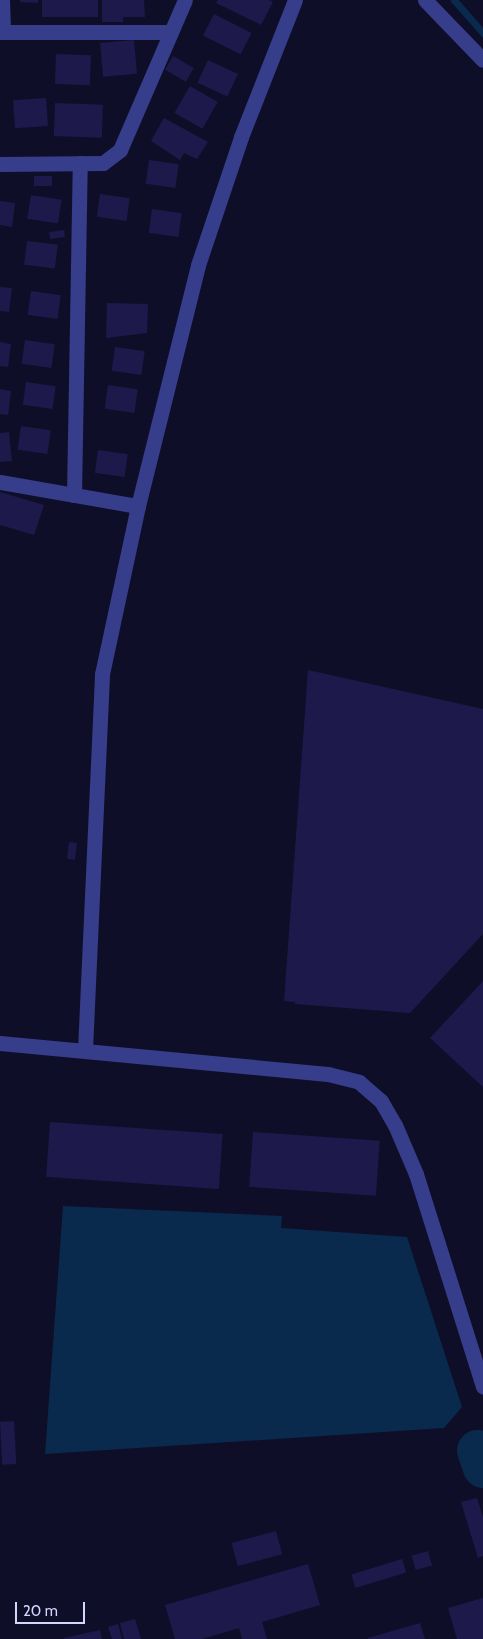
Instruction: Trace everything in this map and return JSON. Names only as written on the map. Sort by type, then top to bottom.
[{"type":"street","points":[[2,0],[1,32],[170,32]]},
{"type":"street","points":[[0,164],[103,163],[120,150],[185,0]]},
{"type":"street","points":[[85,1050],[102,674],[138,506],[198,264],[241,137],[295,0]]},
{"type":"street","points":[[425,0],[483,60]]},
{"type":"street","points":[[74,495],[80,163]]},
{"type":"street","points":[[0,482],[138,506]]},
{"type":"street","points":[[0,1043],[328,1074],[359,1082],[381,1101],[395,1125],[416,1174],[483,1386]]},
{"type":"street","points":[[0,1049],[40,1046]]},
{"type":"water","points":[[63,1206],[282,1216],[281,1228],[407,1237],[462,1407],[444,1428],[45,1454]]},
{"type":"building","points":[[20,0],[38,0],[38,3],[20,2]]},
{"type":"building","points":[[42,0],[98,0],[98,17],[42,17]]},
{"type":"building","points":[[102,0],[144,0],[145,17],[123,17],[123,22],[102,22]]},
{"type":"building","points":[[218,0],[269,0],[273,2],[261,25],[216,3]]},
{"type":"building","points":[[214,14],[251,33],[241,54],[203,35]]},
{"type":"building","points":[[134,40],[137,74],[103,77],[100,43]]},
{"type":"building","points":[[56,54],[91,55],[90,85],[55,84]]},
{"type":"building","points":[[173,56],[194,68],[186,82],[165,70]]},
{"type":"building","points":[[208,60],[238,74],[227,97],[197,83]]},
{"type":"building","points":[[190,86],[218,102],[202,129],[174,113]]},
{"type":"building","points":[[46,98],[48,126],[15,128],[13,100]]},
{"type":"building","points":[[55,103],[103,105],[102,138],[54,136]]},
{"type":"building","points":[[164,118],[208,142],[197,159],[184,153],[180,160],[151,141]]},
{"type":"building","points":[[149,160],[179,164],[175,188],[146,184]]},
{"type":"building","points":[[34,176],[52,176],[52,186],[34,186]]},
{"type":"building","points":[[100,194],[130,198],[127,221],[97,217]]},
{"type":"building","points":[[31,195],[62,200],[58,224],[27,219]]},
{"type":"building","points":[[0,201],[15,203],[12,227],[0,225]]},
{"type":"building","points":[[152,209],[182,213],[178,237],[149,233]]},
{"type":"building","points":[[64,230],[65,237],[50,239],[49,232]]},
{"type":"building","points":[[27,241],[58,245],[55,269],[24,265]]},
{"type":"building","points":[[0,287],[12,288],[9,312],[0,311]]},
{"type":"building","points":[[31,291],[61,295],[57,319],[28,315]]},
{"type":"building","points":[[107,303],[148,304],[147,333],[106,338]]},
{"type":"building","points":[[25,340],[55,344],[51,368],[22,364]]},
{"type":"building","points":[[0,342],[11,344],[8,367],[0,366]]},
{"type":"building","points":[[115,347],[145,351],[141,375],[112,371]]},
{"type":"building","points":[[26,382],[56,386],[53,409],[23,405]]},
{"type":"building","points":[[108,385],[138,389],[134,413],[105,409]]},
{"type":"building","points":[[0,389],[11,391],[8,415],[0,414]]},
{"type":"building","points":[[21,426],[51,430],[47,454],[18,450]]},
{"type":"building","points":[[9,432],[12,461],[0,462],[0,433]]},
{"type":"building","points":[[98,450],[128,454],[125,477],[95,473]]},
{"type":"building","points":[[0,492],[44,505],[34,535],[0,525]]},
{"type":"building","points":[[308,670],[483,709],[483,934],[410,1013],[295,1004],[295,1002],[284,1001]]},
{"type":"building","points":[[69,842],[77,843],[75,860],[67,859]]},
{"type":"building","points":[[483,981],[483,1087],[430,1038]]},
{"type":"building","points":[[50,1122],[223,1134],[219,1189],[46,1177]]},
{"type":"building","points":[[253,1132],[380,1141],[376,1196],[249,1187]]},
{"type":"building","points":[[14,1421],[16,1464],[2,1465],[0,1422]]},
{"type":"building","points":[[477,1498],[483,1517],[483,1556],[478,1558],[461,1502]]},
{"type":"building","points":[[276,1531],[282,1554],[238,1566],[232,1543]]},
{"type":"building","points":[[428,1551],[432,1565],[416,1570],[412,1556]]},
{"type":"building","points":[[402,1559],[406,1572],[355,1588],[351,1574]]},
{"type":"building","points":[[308,1564],[320,1605],[262,1622],[267,1639],[242,1639],[239,1628],[202,1639],[175,1639],[165,1605]]},
{"type":"building","points":[[483,1598],[483,1639],[457,1639],[448,1608]]},
{"type":"building","points":[[135,1619],[141,1639],[124,1639],[120,1623]]},
{"type":"building","points":[[420,1623],[425,1639],[368,1639],[368,1638]]},
{"type":"building","points":[[118,1624],[122,1639],[112,1639],[108,1627]]},
{"type":"building","points":[[100,1630],[102,1639],[64,1639],[64,1638]]},
{"type":"waterway","points":[[454,0],[483,33]]},
{"type":"waterway","points":[[477,1450],[483,1467]]}]
